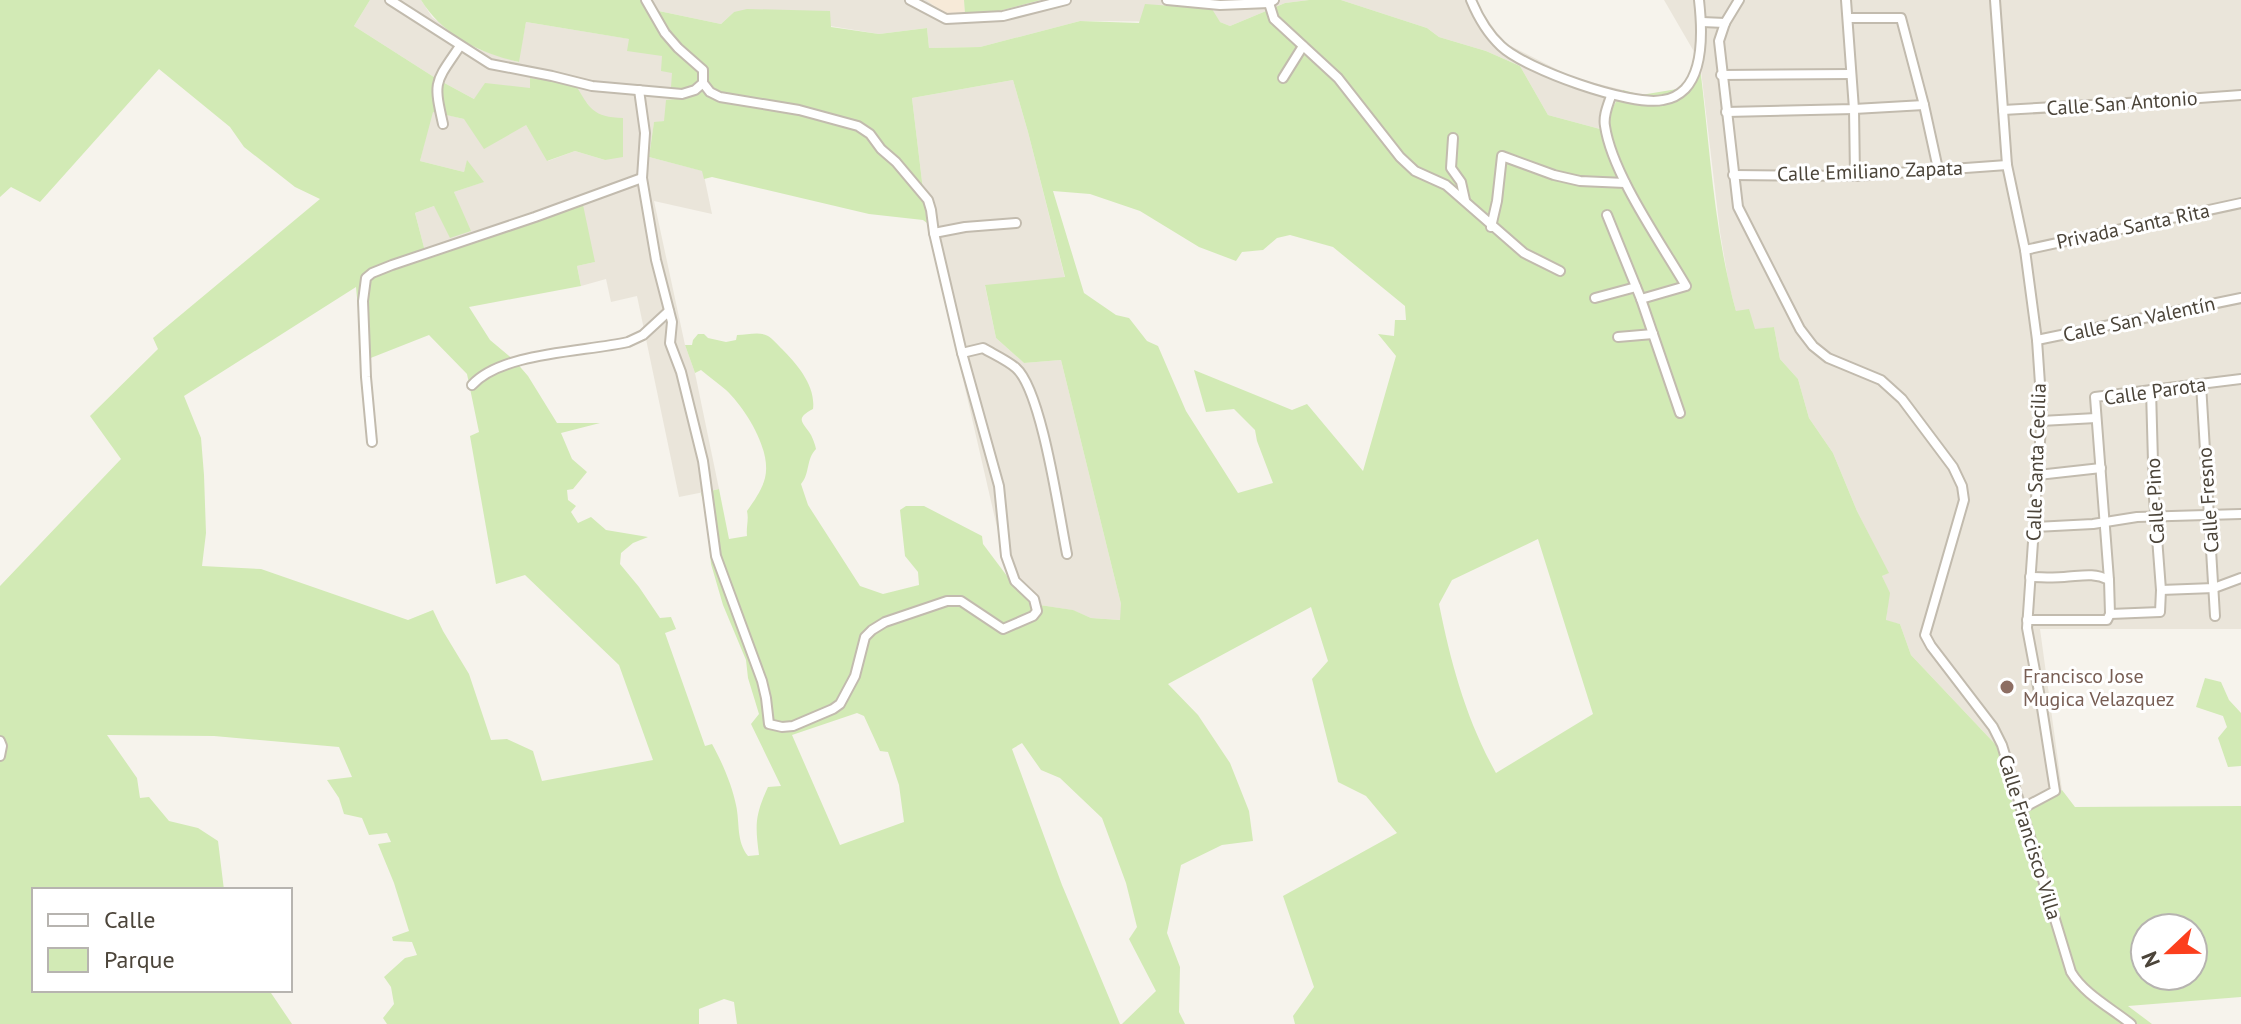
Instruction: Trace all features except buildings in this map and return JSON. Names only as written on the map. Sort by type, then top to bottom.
[{"type":"street","points":[[390,0],[490,64],[592,86],[682,94],[695,90],[703,83]]},
{"type":"street","points":[[639,90],[645,133],[642,178],[656,260],[672,322],[670,343],[681,372],[703,461],[716,556],[762,681],[769,724],[793,726],[840,704],[855,676],[865,637],[885,622],[947,601],[961,601],[1003,629],[1033,616],[1037,611],[1034,599],[1015,581],[1006,556],[999,486],[962,353],[928,200],[870,134],[858,126],[799,110],[720,97],[710,92],[703,83],[703,70],[665,33],[646,0]]},
{"type":"street","points":[[910,0],[946,19],[1003,16],[1066,0]]},
{"type":"street","points":[[1167,0],[1220,5],[1272,2],[1274,19],[1338,78],[1400,157],[1415,171],[1446,185],[1524,253],[1560,271]]},
{"type":"street","points":[[1471,0],[1479,20],[1502,48],[1542,70],[1611,96],[1660,101],[1676,96],[1687,87],[1699,58],[1702,22],[1699,0]]},
{"type":"street","points":[[1702,22],[1725,23],[1739,0]]},
{"type":"street","points":[[1846,0],[1854,109],[1855,176]]},
{"type":"street","name":"Calle Santa Cecilia","points":[[1995,0],[2007,165],[2025,250],[2037,340],[2041,421],[2027,628],[2055,791],[2021,809]]},
{"type":"street","points":[[1848,18],[1901,18],[1938,169]]},
{"type":"street","name":"Calle Francisco Villa","points":[[1725,23],[1719,41],[1721,75],[1738,207],[1800,329],[1813,346],[1828,358],[1881,380],[1902,399],[1953,467],[1962,486],[1964,500],[1925,635],[1993,727],[2002,745],[2076,982],[2131,1024]]},
{"type":"street","points":[[443,124],[435,88],[460,46]]},
{"type":"street","points":[[1283,78],[1303,46]]},
{"type":"street","points":[[1721,75],[1851,74]]},
{"type":"street","name":"Calle San Antonio","points":[[2003,110],[2241,95]]},
{"type":"street","points":[[1611,96],[1604,124],[1611,148],[1625,183],[1686,286],[1641,299]]},
{"type":"street","points":[[1726,112],[1924,105]]},
{"type":"street","points":[[1453,138],[1451,168],[1461,182],[1465,201]]},
{"type":"street","points":[[1491,227],[1502,156],[1580,181],[1625,183]]},
{"type":"street","name":"Calle Emiliano Zapata","points":[[1733,175],[1855,176],[2007,165]]},
{"type":"street","points":[[372,442],[363,301],[366,278],[392,265],[642,178]]},
{"type":"street","name":"Privada Santa Rita","points":[[2025,250],[2241,203]]},
{"type":"street","points":[[1607,215],[1641,299],[1680,413]]},
{"type":"street","points":[[934,233],[1016,223]]},
{"type":"street","points":[[1595,298],[1636,287]]},
{"type":"street","name":"Calle San Valentín","points":[[2037,340],[2241,298]]},
{"type":"street","points":[[472,385],[479,377],[516,361],[628,342],[643,335],[669,311]]},
{"type":"street","points":[[1618,337],[1653,334]]},
{"type":"street","points":[[962,353],[983,348],[1016,368],[1028,384],[1047,455],[1067,554]]},
{"type":"street","name":"Calle Parota","points":[[2041,421],[2096,418],[2095,397],[2241,379]]},
{"type":"street","name":"Calle Fresno","points":[[2201,384],[2215,616]]},
{"type":"street","name":"Calle Pino","points":[[2110,614],[2160,612],[2151,390]]},
{"type":"street","points":[[2030,577],[2101,577],[2108,569],[2096,418]]},
{"type":"street","points":[[2038,475],[2101,468]]},
{"type":"street","points":[[2035,527],[2155,517],[2241,514]]},
{"type":"street","points":[[2027,620],[2107,620],[2110,614],[2101,577]]},
{"type":"street","points":[[2161,590],[2214,588],[2241,578]]},
{"type":"street","points":[[0,741],[0,756]]},
{"type":"shaded area","points":[[370,0],[421,0],[432,17],[472,47],[518,62],[526,22],[630,39],[662,56],[672,73],[677,89],[676,99],[664,121],[654,123],[649,157],[703,171],[712,214],[654,201],[719,489],[679,497],[637,296],[611,302],[606,279],[581,286],[577,266],[595,262],[426,255],[415,213],[434,206],[470,232],[454,192],[483,182],[467,162],[464,172],[420,161],[432,111],[464,119],[526,125],[548,161],[575,151],[605,160],[604,117],[593,112],[587,103],[530,79],[531,88],[474,99],[354,26]]},
{"type":"shaded area","points":[[650,0],[927,0],[947,16],[995,12],[1041,0],[1309,0],[1285,3],[1230,26],[1220,22],[1080,21],[980,47],[929,48],[927,28],[879,34],[830,26],[829,11],[734,12],[721,24],[654,10]]},
{"type":"shaded area","points":[[927,0],[964,0],[965,15],[946,16]]},
{"type":"shaded area","points":[[1341,0],[1477,0],[1503,42],[1574,78],[1623,90],[1600,129],[1548,115],[1520,66],[1486,51],[1439,37],[1427,28]]},
{"type":"shaded area","points":[[1664,0],[2241,0],[2241,629],[2040,629],[2062,790],[2025,804],[2012,802],[2004,764],[1996,745],[1911,655],[1900,624],[1886,621],[1889,593],[1882,576],[1888,573],[1833,453],[1809,418],[1798,379],[1780,359],[1774,327],[1755,330],[1736,311],[1720,232],[1700,62]]},
{"type":"shaded area","points":[[1013,80],[1065,278],[985,286],[996,338],[1024,363],[1061,360],[1121,604],[1121,620],[1091,618],[1072,610],[1033,604],[1008,575],[927,223],[912,98]]},
{"type":"green space","points":[[0,0],[370,0],[354,26],[474,99],[485,83],[530,88],[530,78],[575,84],[593,110],[605,116],[623,118],[623,157],[605,160],[575,151],[547,161],[526,125],[484,149],[464,119],[433,112],[420,161],[464,172],[467,160],[484,182],[454,192],[471,231],[450,238],[434,206],[415,213],[426,255],[582,200],[595,262],[577,266],[581,286],[469,307],[490,340],[528,376],[557,423],[600,423],[561,433],[572,459],[587,472],[573,489],[567,490],[568,500],[576,506],[571,512],[578,523],[591,517],[606,530],[648,537],[633,543],[621,553],[620,564],[660,618],[671,617],[676,629],[665,633],[705,746],[712,744],[729,782],[736,805],[740,838],[748,856],[759,855],[757,820],[768,787],[781,786],[751,724],[759,714],[746,660],[723,605],[711,564],[701,493],[719,489],[729,539],[747,536],[747,511],[765,478],[765,455],[741,407],[701,370],[695,373],[685,345],[692,345],[698,334],[726,342],[736,340],[737,335],[765,335],[788,355],[804,376],[812,392],[813,409],[804,415],[802,421],[816,449],[801,484],[808,505],[860,586],[883,594],[919,585],[918,572],[905,556],[900,510],[906,506],[924,506],[982,536],[983,544],[1013,584],[1033,604],[1073,610],[1091,618],[1120,620],[1121,604],[1061,360],[1024,363],[996,338],[985,285],[1065,277],[1013,80],[912,98],[927,223],[869,214],[712,177],[704,179],[702,171],[649,157],[654,122],[664,121],[666,100],[676,99],[677,89],[671,87],[672,73],[661,71],[662,56],[627,51],[629,39],[526,22],[519,62],[463,41],[440,23],[421,0],[650,0],[654,10],[721,24],[734,12],[747,9],[830,11],[831,27],[879,34],[927,28],[929,48],[980,47],[1080,21],[1139,23],[1145,4],[1212,9],[1220,22],[1230,26],[1285,3],[1341,0],[1427,28],[1439,37],[1486,51],[1520,66],[1548,115],[1600,129],[1623,90],[1641,95],[1677,89],[1700,67],[1718,220],[1736,311],[1749,309],[1755,329],[1774,327],[1780,359],[1798,379],[1809,418],[1833,453],[1857,511],[1889,573],[1882,576],[1890,593],[1886,620],[1900,624],[1911,655],[1996,745],[2004,764],[2012,802],[2025,804],[2062,790],[2075,807],[2241,806],[2241,997],[2128,1006],[2152,1024],[1295,1024],[1293,1016],[1314,987],[1283,896],[1397,833],[1366,796],[1338,782],[1312,679],[1328,661],[1311,607],[1168,684],[1198,715],[1230,763],[1249,811],[1253,841],[1222,845],[1181,865],[1167,933],[1180,967],[1179,1012],[1185,1024],[1122,1024],[1156,991],[1129,939],[1137,927],[1126,883],[1102,818],[1060,778],[1041,770],[1022,743],[1012,749],[1062,885],[1120,1024],[737,1024],[734,1002],[724,999],[699,1009],[699,1024],[387,1024],[383,1018],[394,1004],[391,987],[384,977],[405,958],[417,955],[412,942],[393,941],[392,937],[409,931],[378,844],[391,842],[387,833],[369,835],[362,818],[344,814],[339,798],[327,780],[352,777],[339,747],[214,736],[107,735],[137,778],[140,798],[149,797],[169,821],[198,828],[218,841],[224,888],[32,888],[32,992],[270,992],[292,1024],[0,1024],[0,586],[121,459],[90,416],[158,349],[153,338],[320,199],[295,187],[244,147],[230,127],[159,69],[40,202],[11,187],[0,197]],"holes":[[[1053,191],[1090,194],[1140,211],[1199,247],[1236,261],[1242,252],[1263,250],[1277,238],[1290,235],[1333,247],[1405,306],[1406,320],[1395,320],[1394,336],[1378,334],[1396,356],[1363,471],[1307,404],[1292,410],[1194,370],[1206,412],[1234,409],[1255,430],[1273,483],[1238,493],[1186,411],[1158,346],[1147,341],[1129,318],[1116,315],[1084,293]],[[356,287],[363,361],[429,335],[467,374],[479,432],[470,436],[496,584],[525,575],[619,665],[653,760],[542,781],[533,751],[507,739],[491,740],[469,674],[433,610],[408,620],[261,569],[202,566],[206,533],[201,438],[184,396]],[[1538,539],[1593,714],[1496,773],[1468,712],[1454,670],[1439,604],[1452,580]],[[857,713],[864,716],[880,751],[888,752],[899,785],[904,822],[840,845],[792,735]]]},
{"type":"green space","points":[[964,0],[1041,0],[995,12],[965,15]]},
{"type":"green space","points":[[2205,678],[2221,682],[2229,700],[2241,713],[2241,766],[2228,767],[2218,738],[2227,727],[2223,716],[2196,707]]},
{"type":"place","name":"Francisco Jose Mugica Velazquez","points":[[2007,687]]}]
